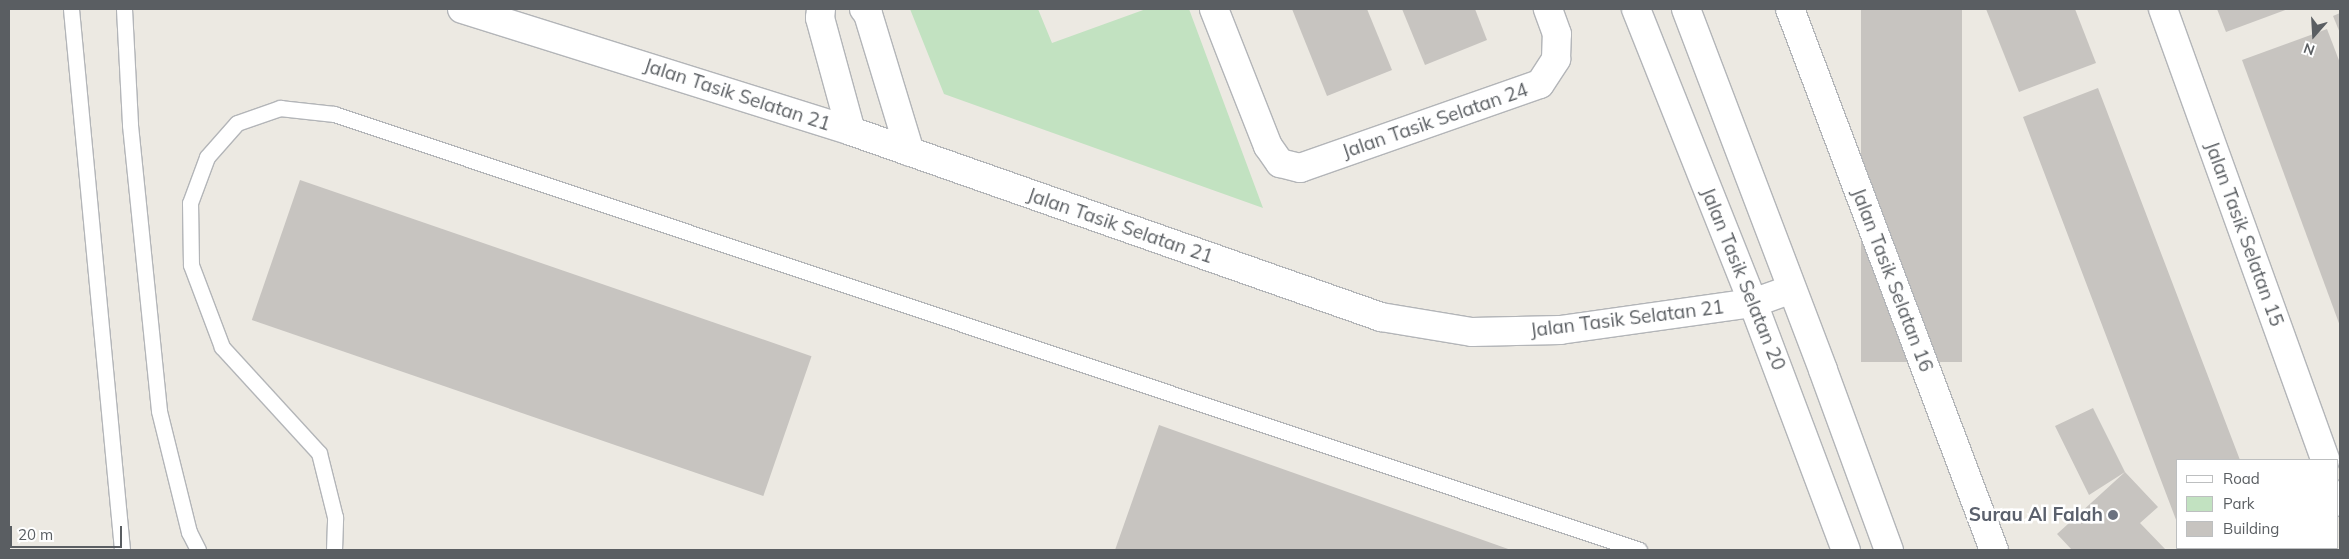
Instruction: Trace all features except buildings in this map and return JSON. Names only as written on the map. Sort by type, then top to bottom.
[{"type":"street","name":"Jalan Tasik Selatan 21","points":[[462,9],[851,132],[1381,317],[1472,332],[1560,330],[1753,303],[1792,289]]},
{"type":"street","points":[[821,9],[820,18],[851,132]]},
{"type":"street","points":[[864,9],[868,14],[910,152]]},
{"type":"street","name":"Jalan Tasik Selatan 24","points":[[1214,9],[1268,146],[1280,162],[1300,168],[1540,84],[1556,59],[1557,34],[1548,9]]},
{"type":"street","name":"Jalan Tasik Selatan 20","points":[[1636,9],[1784,382],[1846,550]]},
{"type":"street","points":[[1686,9],[1889,550]]},
{"type":"street","name":"Jalan Tasik Selatan 16","points":[[1790,9],[1994,550]]},
{"type":"street","name":"Jalan Tasik Selatan 15","points":[[2163,9],[2325,459]]},
{"type":"street","points":[[1784,382],[1823,370]]},
{"type":"lane","points":[[71,9],[122,550]]},
{"type":"lane","points":[[124,9],[130,125],[159,411],[189,532],[198,550]]},
{"type":"lane","points":[[334,550],[335,517],[319,453],[222,347],[191,265],[190,203],[207,156],[237,123],[280,108],[334,114],[1639,550]]},
{"type":"green space","points":[[910,9],[1038,9],[1052,43],[1146,9],[1189,9],[1263,208],[944,94]]},
{"type":"place","name":"Surau Al Falah","points":[[2113,515]]}]
